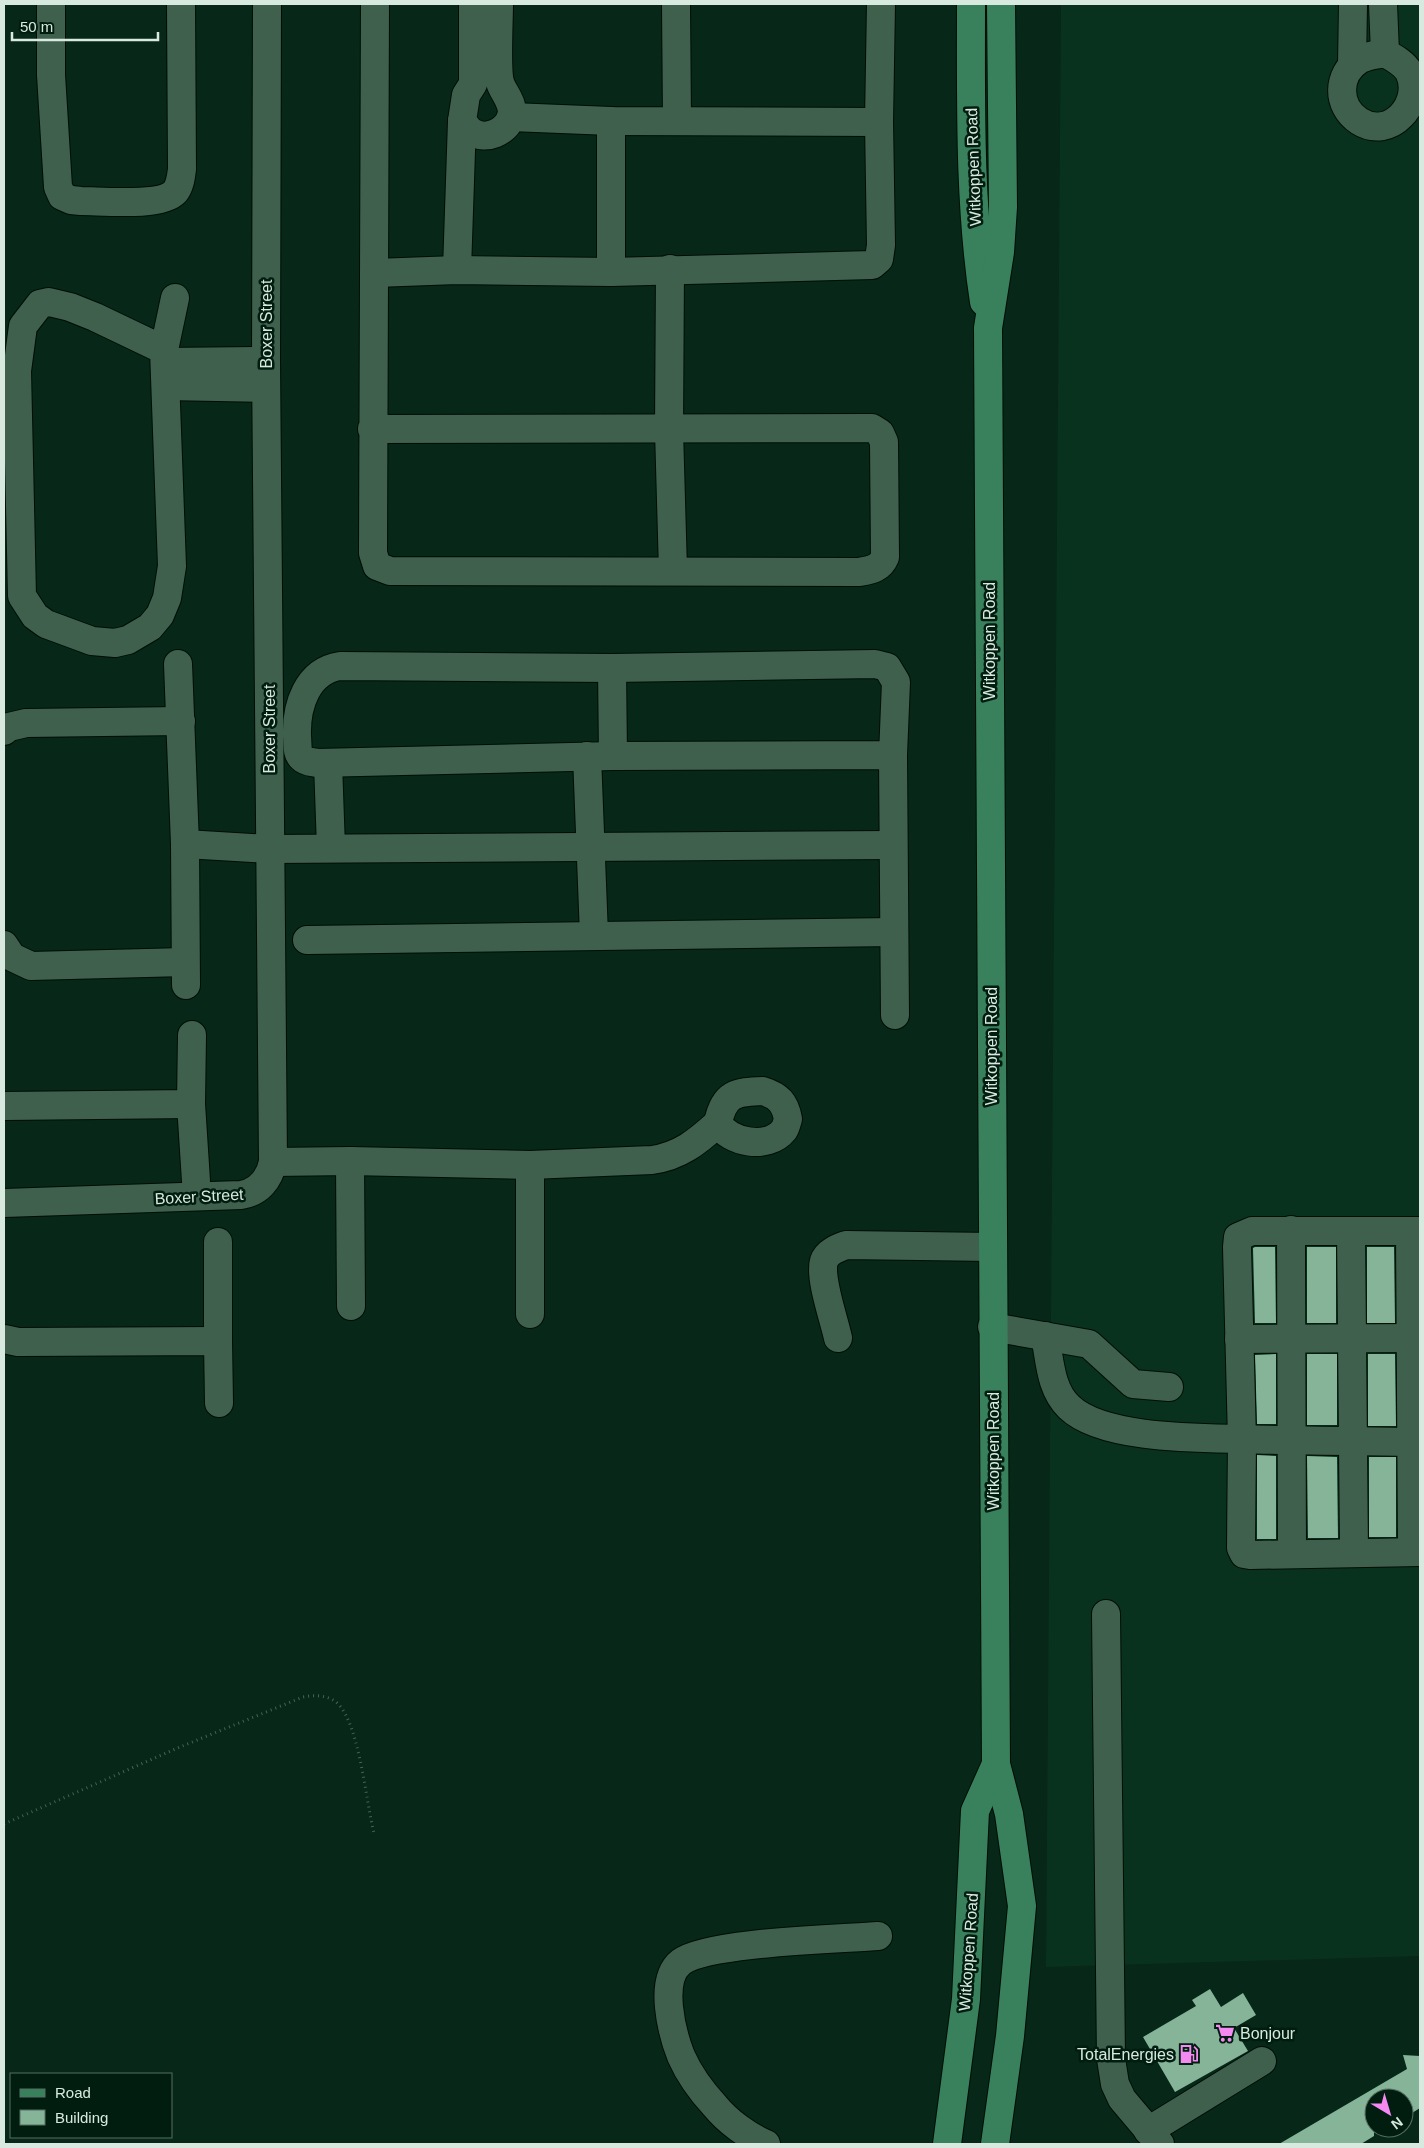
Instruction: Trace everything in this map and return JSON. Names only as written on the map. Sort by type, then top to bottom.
[{"type":"main road","name":"Witkoppen Road","points":[[971,4],[972,142],[976,252],[988,328],[992,1326],[996,1764],[1009,1814],[1022,1906],[1017,1972],[996,2133]]},
{"type":"main road","name":"Witkoppen Road","points":[[988,328],[1000,252],[1003,207],[1000,4]]},
{"type":"main road","name":"Witkoppen Road","points":[[947,2144],[966,1999],[975,1811],[996,1764]]},
{"type":"main road","points":[[996,2133],[1012,2144]]},
{"type":"street","points":[[51,4],[51,75],[58,187],[62,196],[71,200],[81,201],[156,200],[171,195],[178,188],[182,169],[181,4]]},
{"type":"street","points":[[372,429],[669,430],[868,427],[880,433],[885,447],[885,554],[879,566],[859,572],[390,571],[380,569],[375,562],[373,553],[372,429],[375,274],[375,4]]},
{"type":"street","points":[[457,270],[462,121],[466,95],[473,84],[473,4]]},
{"type":"street","points":[[462,121],[473,132],[483,135],[494,134],[502,130],[511,117],[512,107],[500,84],[499,4]]},
{"type":"street","points":[[676,4],[677,121]]},
{"type":"street","points":[[375,274],[457,270],[611,272],[670,269],[866,267],[877,262],[881,245],[879,122],[881,4]]},
{"type":"street","points":[[1352,66],[1353,4]]},
{"type":"street","points":[[1383,4],[1385,53]]},
{"type":"street","name":"Boxer Street","points":[[4,1203],[241,1195],[255,1192],[267,1179],[274,1162],[266,388],[267,5]]},
{"type":"street","points":[[1385,53],[1401,62],[1417,82],[1414,93],[1413,112],[1382,126],[1370,126],[1359,121],[1347,108],[1342,94],[1342,83],[1352,66],[1369,55],[1385,53]]},
{"type":"street","points":[[511,117],[611,121],[879,122]]},
{"type":"street","points":[[611,121],[611,272]]},
{"type":"street","points":[[670,269],[669,430],[673,571]]},
{"type":"street","points":[[175,298],[165,366],[172,566],[167,598],[160,615],[139,636],[115,643],[92,641],[46,624],[35,616],[22,596],[17,371],[23,326],[40,304],[49,302],[70,307],[96,317],[165,366],[266,388]]},
{"type":"street","points":[[165,366],[266,361]]},
{"type":"street","points":[[4,945],[16,960],[31,966],[186,974],[181,721],[178,664]]},
{"type":"street","points":[[893,755],[449,758],[328,763],[309,762],[302,758],[298,752],[297,728],[301,701],[310,684],[330,668],[612,668],[875,664],[887,667],[896,682],[893,755],[895,1016]]},
{"type":"street","points":[[594,935],[590,847],[612,668]]},
{"type":"street","points":[[4,731],[9,726],[26,723],[181,721]]},
{"type":"street","points":[[328,763],[331,848]]},
{"type":"street","points":[[184,844],[270,849],[893,845]]},
{"type":"street","points":[[307,940],[894,932]]},
{"type":"street","points":[[192,1035],[191,1104],[196,1182]]},
{"type":"street","points":[[4,1106],[191,1104]]},
{"type":"street","points":[[274,1162],[350,1161],[530,1165],[668,1158],[684,1151],[718,1123]]},
{"type":"street","points":[[350,1161],[351,1306]]},
{"type":"street","points":[[530,1165],[530,1314]]},
{"type":"street","points":[[1291,1230],[1292,1554]]},
{"type":"street","points":[[1252,1231],[1351,1231],[1415,1231],[1416,1552],[1244,1554],[1241,1548],[1242,1439],[1238,1237],[1252,1231]]},
{"type":"street","points":[[1351,1231],[1354,1552]]},
{"type":"street","points":[[218,1242],[219,1403]]},
{"type":"street","points":[[838,1338],[823,1272],[825,1259],[835,1249],[846,1245],[992,1248]]},
{"type":"street","points":[[992,1326],[1089,1344],[1133,1384],[1169,1387]]},
{"type":"street","points":[[1045,1336],[1055,1388],[1062,1400],[1080,1415],[1123,1429],[1184,1438],[1292,1442],[1416,1442]]},
{"type":"street","points":[[1239,1339],[1416,1338]]},
{"type":"street","points":[[4,1339],[18,1342],[218,1341]]},
{"type":"street","points":[[1106,1614],[1111,2059],[1115,2084],[1122,2100],[1154,2138],[1262,2061]]},
{"type":"street","points":[[766,2144],[752,2138],[716,2108],[682,2056],[671,2021],[668,1996],[670,1978],[679,1963],[698,1953],[730,1948],[878,1936]]},
{"type":"path","points":[[4,1824],[180,1747],[303,1697],[316,1695],[334,1700],[343,1709],[346,1716],[362,1769],[374,1833]]},
{"type":"shaded area","points":[[1061,4],[1420,4],[1420,1956],[1046,1967]]},
{"type":"building","points":[[1275,1247],[1276,1323],[1255,1323],[1253,1248]]},
{"type":"building","points":[[1307,1247],[1336,1247],[1336,1323],[1307,1323]]},
{"type":"building","points":[[1367,1247],[1394,1247],[1395,1323],[1367,1323]]},
{"type":"building","points":[[1276,1354],[1276,1424],[1257,1424],[1255,1355]]},
{"type":"building","points":[[1307,1354],[1337,1354],[1337,1425],[1307,1425]]},
{"type":"building","points":[[1368,1354],[1395,1354],[1396,1426],[1368,1426]]},
{"type":"building","points":[[1257,1455],[1276,1456],[1276,1539],[1257,1539]]},
{"type":"building","points":[[1307,1456],[1337,1457],[1338,1538],[1308,1538]]},
{"type":"building","points":[[1369,1457],[1396,1457],[1396,1537],[1369,1537]]},
{"type":"building","points":[[1210,1989],[1221,2007],[1243,1993],[1256,2015],[1234,2028],[1248,2051],[1175,2092],[1143,2037],[1196,2006],[1192,2000]]},
{"type":"building","points":[[1403,2055],[1420,2056],[1420,2108],[1414,2112],[1414,2088],[1375,2088],[1407,2069]]},
{"type":"building","points":[[1364,2094],[1364,2138],[1371,2138],[1361,2144],[1279,2144]]},
{"type":"place","name":"Bonjour","points":[[1225,2033]]},
{"type":"place","name":"TotalEnergies","points":[[1189,2054]]}]
